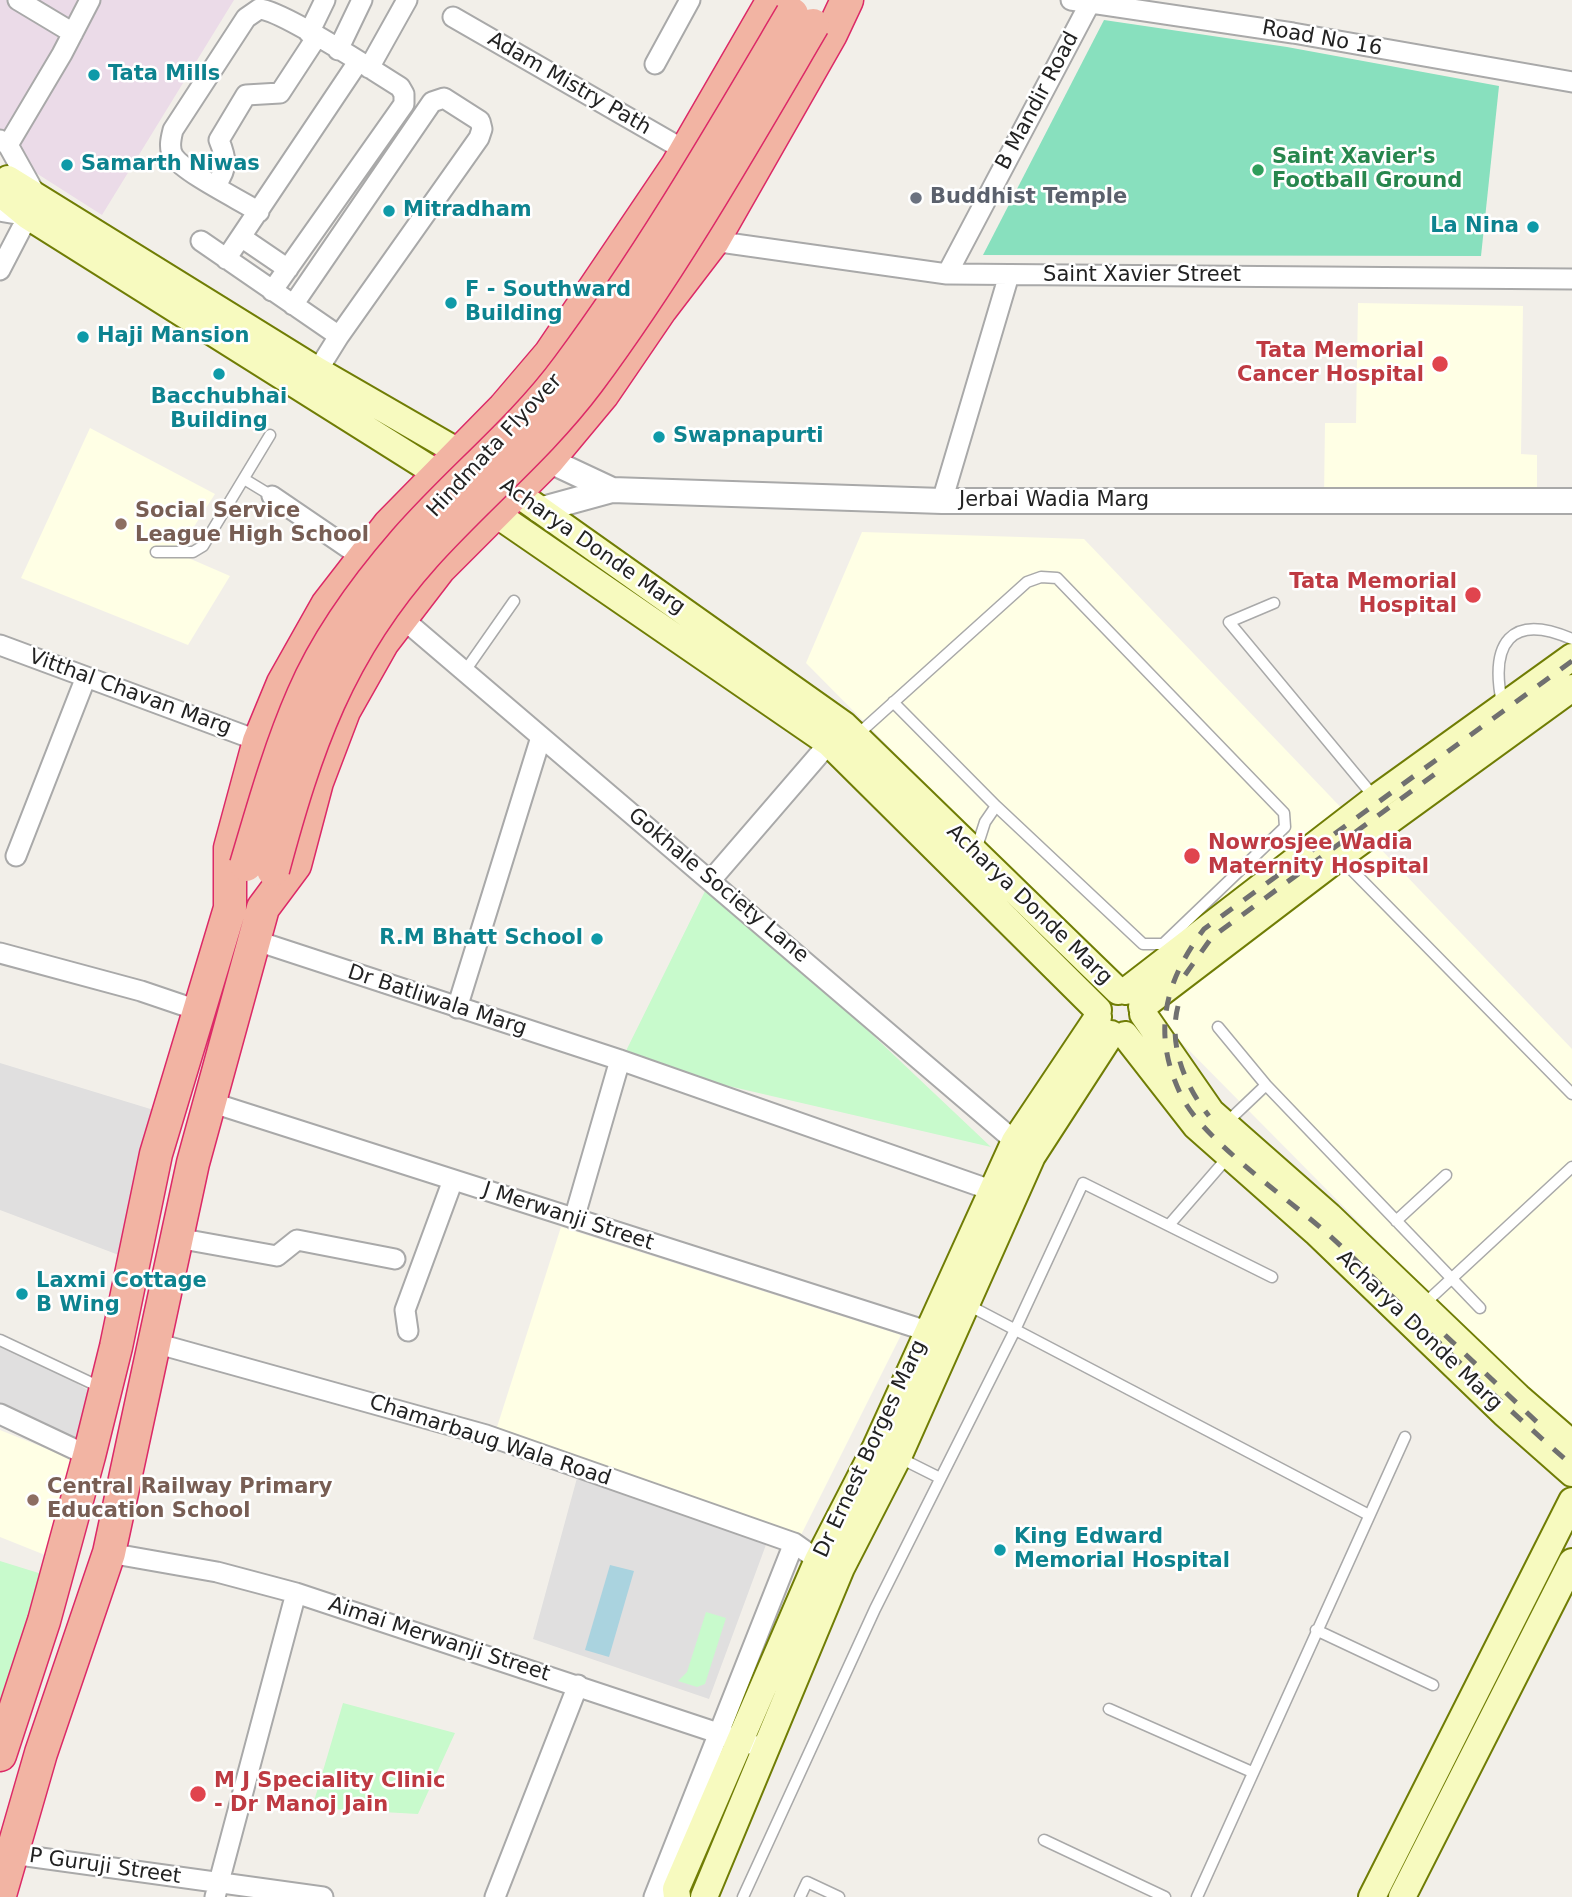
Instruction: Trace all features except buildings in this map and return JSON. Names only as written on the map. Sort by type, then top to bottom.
[{"type":"highway","points":[[263,908],[295,865],[317,782],[344,711],[383,642],[439,569],[516,506],[548,460],[603,394],[661,309],[713,241],[831,34],[847,0]]},
{"type":"highway","points":[[230,908],[230,848],[259,741],[283,683],[327,605],[415,498],[501,411],[550,354],[686,151],[791,6]]},
{"type":"highway","name":"Hindmata Flyover","points":[[0,1895],[80,1632],[109,1553],[193,1163],[263,908],[259,868],[275,769],[304,693],[346,617],[406,540],[521,423],[568,368],[696,178],[791,6]]},
{"type":"highway","points":[[415,498],[466,545]]},
{"type":"highway","name":"Hindmata Flyover","points":[[1,1748],[44,1621],[89,1456],[106,1390],[156,1154],[197,1010],[230,908],[259,868]]},
{"type":"main road","name":"Acharya Donde Marg","points":[[4,186],[33,208],[516,506],[843,735],[975,852],[1132,1001],[1211,1121],[1229,1155],[1422,1305],[1572,1444]]},
{"type":"main road","name":"Acharya Donde Marg","points":[[516,506],[843,735],[1108,1024],[1357,1257],[1504,1413],[1572,1473]]},
{"type":"main road","points":[[1132,1001],[1376,798],[1572,657]]},
{"type":"main road","points":[[1132,1001],[1138,1028],[1108,1024],[1104,997],[1132,1001],[1339,857],[1572,688]]},
{"type":"main road","points":[[1426,762],[1442,783]]},
{"type":"main road","name":"Dr Ernest Borges Marg","points":[[677,1897],[676,1889],[728,1735],[829,1564],[887,1452],[962,1295],[1023,1149],[1108,1024]]},
{"type":"main road","name":"Dr Ernest Borges Marg","points":[[887,1452],[927,1331],[962,1295]]},
{"type":"main road","points":[[1372,1897],[1572,1501]]},
{"type":"main road","points":[[1402,1897],[1572,1562]]},
{"type":"main road","name":"Dr Ernest Borges Marg","points":[[704,1897],[764,1749],[829,1564]]},
{"type":"street","points":[[18,0],[73,33]]},
{"type":"street","points":[[33,208],[4,142],[73,33],[90,0]]},
{"type":"street","points":[[216,186],[226,169],[225,151],[219,139],[233,113],[246,95],[280,93],[313,35],[325,0]]},
{"type":"street","points":[[338,50],[362,0]]},
{"type":"street","points":[[226,259],[407,0]]},
{"type":"street","points":[[655,64],[690,0]]},
{"type":"street","name":"Road No 16","points":[[1080,2],[1293,33],[1572,82]]},
{"type":"street","name":"B Mandir Road","points":[[947,274],[1080,2]]},
{"type":"street","points":[[259,212],[174,157],[171,150],[173,130],[247,18],[259,9],[280,7],[313,35],[400,87],[404,94],[404,104],[272,291]]},
{"type":"street","name":"Adam Mistry Path","points":[[453,17],[686,151]]},
{"type":"street","points":[[293,305],[432,102],[444,98],[480,121],[482,129],[478,138],[339,336],[312,380]]},
{"type":"street","points":[[0,211],[33,208]]},
{"type":"street","points":[[0,270],[33,208]]},
{"type":"street","points":[[242,237],[288,269]]},
{"type":"street","points":[[201,241],[339,336]]},
{"type":"street","name":"Saint Xavier Street","points":[[713,241],[947,274],[1572,279]]},
{"type":"street","points":[[942,501],[1009,275]]},
{"type":"street","points":[[501,411],[548,460],[612,490]]},
{"type":"street","name":"Jerbai Wadia Marg","points":[[516,506],[612,490],[942,501],[1572,501]]},
{"type":"street","points":[[272,496],[363,558]]},
{"type":"street","name":"Gokhale Society Lane","points":[[402,618],[1023,1149]]},
{"type":"street","name":"Vitthal Chavan Marg","points":[[0,645],[259,741]]},
{"type":"street","points":[[16,856],[86,677]]},
{"type":"street","points":[[711,880],[843,735]]},
{"type":"street","points":[[457,1008],[541,737]]},
{"type":"street","name":"Dr Batliwala Marg","points":[[254,940],[620,1060],[1003,1194]]},
{"type":"street","points":[[0,953],[141,991],[197,1010]]},
{"type":"street","points":[[574,1219],[620,1060]]},
{"type":"street","name":"J Merwanji Street","points":[[210,1102],[927,1331]]},
{"type":"street","points":[[408,1331],[405,1310],[453,1180]]},
{"type":"street","points":[[177,1238],[277,1256],[297,1240],[394,1259]]},
{"type":"street","name":"Chamarbaug Wala Road","points":[[155,1343],[486,1436],[794,1543],[829,1564]]},
{"type":"street","points":[[0,1414],[89,1456]]},
{"type":"street","points":[[654,1897],[728,1735],[794,1543]]},
{"type":"street","name":"Aimai Merwanji Street","points":[[109,1553],[217,1572],[296,1593],[764,1749]]},
{"type":"street","points":[[217,1890],[296,1593]]},
{"type":"street","points":[[495,1897],[578,1685]]},
{"type":"street","name":"P Guruji Street","points":[[12,1854],[217,1890],[323,1897]]},
{"type":"lane","points":[[156,552],[199,550],[270,435]]},
{"type":"lane","points":[[244,479],[272,496]]},
{"type":"lane","points":[[843,735],[893,702],[1027,582],[1041,577],[1057,578],[1284,813],[1285,827],[1163,944],[1143,944],[996,806],[893,702]]},
{"type":"lane","points":[[465,671],[514,601]]},
{"type":"lane","points":[[1275,603],[1229,622],[1376,798]]},
{"type":"lane","points":[[1503,707],[1498,665],[1502,645],[1514,635],[1530,630],[1553,631],[1572,639]]},
{"type":"lane","points":[[975,852],[985,822],[996,806]]},
{"type":"lane","points":[[1339,857],[1572,1094]]},
{"type":"lane","points":[[1218,1027],[1266,1085],[1480,1308]]},
{"type":"lane","points":[[1211,1121],[1266,1085]]},
{"type":"lane","points":[[1169,1225],[1229,1155]]},
{"type":"lane","points":[[1422,1305],[1572,1167]]},
{"type":"lane","points":[[1396,1221],[1446,1175]]},
{"type":"lane","points":[[743,1897],[875,1609],[1014,1332],[1083,1183],[1272,1277]]},
{"type":"lane","points":[[962,1295],[1014,1332],[1367,1514]]},
{"type":"lane","points":[[0,1340],[106,1390]]},
{"type":"lane","points":[[1196,1897],[1367,1514],[1405,1437]]},
{"type":"lane","points":[[887,1452],[940,1478]]},
{"type":"lane","points":[[1316,1630],[1433,1685]]},
{"type":"lane","points":[[1109,1709],[1252,1772]]},
{"type":"lane","points":[[1044,1840],[1165,1897]]},
{"type":"lane","points":[[800,1897],[807,1882],[839,1897]]},
{"type":"shaded area","name":"Tata Mills","points":[[0,0],[234,0],[102,215],[0,150]]},
{"type":"shaded area","name":"Tata Memorial Cancer Hospital","points":[[1358,303],[1523,306],[1521,454],[1537,455],[1537,500],[1324,496],[1325,423],[1356,423]]},
{"type":"shaded area","name":"Social Service League High School","points":[[90,428],[215,494],[177,553],[230,576],[188,645],[21,578]]},
{"type":"shaded area","name":"Nowrosjee Wadia Maternity Hospital","points":[[862,532],[1084,539],[1572,1049],[1572,1426],[1519,1384],[806,663]]},
{"type":"shaded area","points":[[0,1063],[157,1111],[124,1257],[0,1210]]},
{"type":"shaded area","points":[[561,1227],[901,1335],[801,1535],[497,1427]]},
{"type":"shaded area","points":[[0,1336],[99,1397],[75,1456],[0,1421]]},
{"type":"shaded area","name":"Central Railway Primary Education School","points":[[0,1430],[82,1463],[45,1555],[0,1537]]},
{"type":"shaded area","points":[[577,1478],[767,1542],[709,1699],[533,1639]]},
{"type":"green space","name":"Saint Xavier's Football Ground","points":[[1104,20],[1287,47],[1499,86],[1481,256],[983,255]]},
{"type":"green space","points":[[710,881],[991,1147],[621,1061]]},
{"type":"green space","points":[[0,1561],[45,1575],[0,1715]]},
{"type":"green space","points":[[706,1612],[726,1618],[705,1684],[697,1687],[678,1681],[687,1672]]},
{"type":"green space","points":[[343,1703],[455,1733],[418,1814],[312,1808]]},
{"type":"water","points":[[610,1565],[634,1571],[609,1657],[585,1650]]},
{"type":"railway","points":[[1572,661],[1204,929],[1190,949],[1171,989],[1165,1031],[1172,1074],[1182,1097],[1207,1130],[1245,1166],[1332,1238],[1466,1369],[1572,1465]]},
{"type":"railway","points":[[1185,975],[1212,937],[1439,771]]},
{"type":"railway","points":[[1178,1006],[1175,1021],[1177,1050],[1186,1078],[1209,1116]]},
{"type":"railway","points":[[1445,1335],[1539,1424]]},
{"type":"place","name":"Tata Mills","points":[[94,75]]},
{"type":"place","name":"Samarth Niwas","points":[[67,165]]},
{"type":"place","name":"Saint Xavier's Football Ground","points":[[1258,170]]},
{"type":"place","name":"Buddhist Temple","points":[[916,198]]},
{"type":"place","name":"Mitradham","points":[[389,211]]},
{"type":"place","name":"La Nina","points":[[1533,227]]},
{"type":"place","name":"F - Southward Building","points":[[451,303]]},
{"type":"place","name":"Haji Mansion","points":[[83,337]]},
{"type":"place","name":"Tata Memorial Cancer Hospital","points":[[1440,364]]},
{"type":"place","name":"Bacchubhai Building","points":[[219,374]]},
{"type":"place","name":"Swapnapurti","points":[[659,437]]},
{"type":"place","name":"Social Service League High School","points":[[121,524]]},
{"type":"place","name":"Tata Memorial Hospital","points":[[1473,595]]},
{"type":"place","name":"Nowrosjee Wadia Maternity Hospital","points":[[1192,856]]},
{"type":"place","name":"R.M Bhatt School","points":[[597,939]]},
{"type":"place","name":"Laxmi Cottage B Wing","points":[[22,1294]]},
{"type":"place","name":"Central Railway Primary Education School","points":[[33,1500]]},
{"type":"place","name":"King Edward Memorial Hospital","points":[[1000,1550]]},
{"type":"place","name":"M J Speciality Clinic - Dr Manoj Jain","points":[[198,1794]]}]
